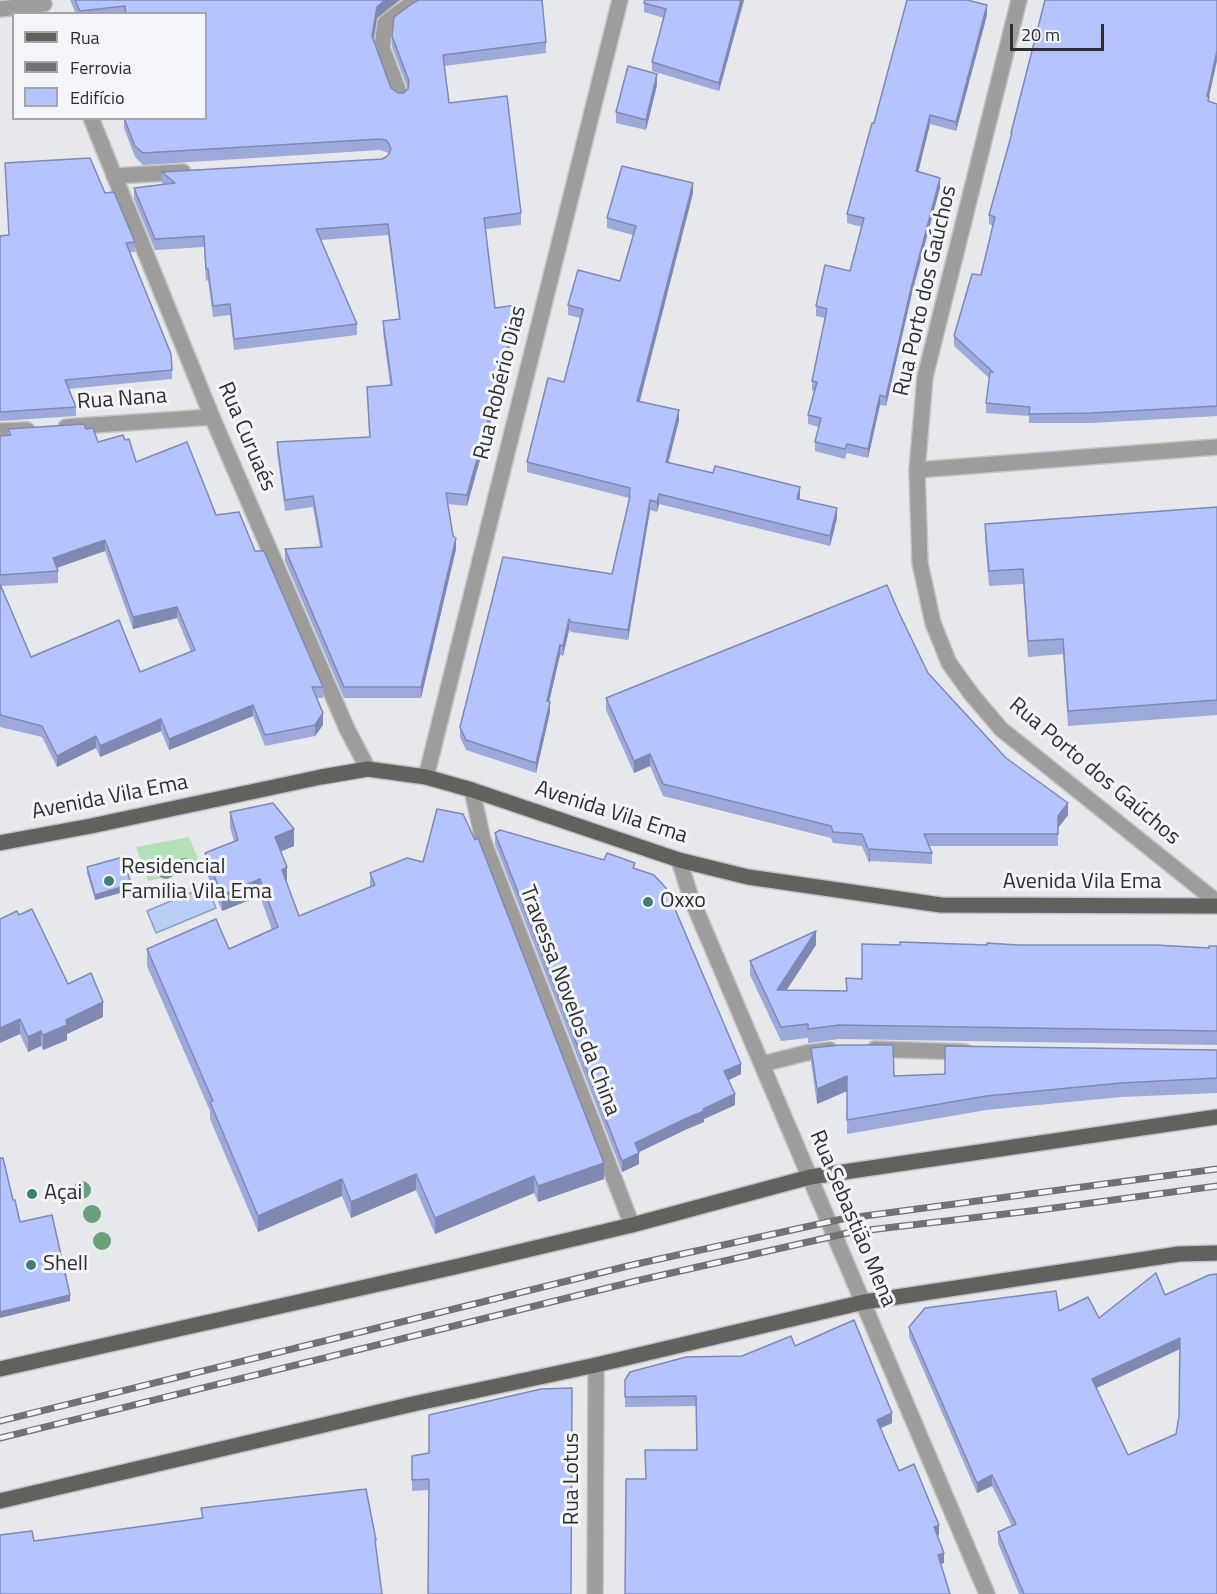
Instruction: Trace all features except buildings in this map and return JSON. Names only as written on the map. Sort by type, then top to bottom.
[{"type":"main road","name":"Avenida Vila Ema","points":[[0,843],[368,769],[426,777],[472,790],[679,860],[748,877],[941,905],[1217,904]]},
{"type":"main road","points":[[0,1369],[448,1269],[632,1225],[810,1177],[1217,1117]]},
{"type":"main road","points":[[0,1501],[413,1404],[596,1365],[864,1302],[1179,1254],[1217,1253]]},
{"type":"street","points":[[400,95],[382,48],[385,23],[408,6],[421,0]]},
{"type":"street","name":"Rua Robério Dias","points":[[426,777],[620,0]]},
{"type":"street","name":"Rua Porto dos Gaúchos","points":[[1019,0],[925,377],[917,470],[920,563],[933,622],[949,663],[1001,729],[1217,904]]},
{"type":"street","points":[[0,9],[45,6]]},
{"type":"street","name":"Rua Curuaés","points":[[92,120],[212,417],[347,729],[368,769]]},
{"type":"street","points":[[114,176],[196,171]]},
{"type":"street","name":"Rua Nana","points":[[0,431],[212,417]]},
{"type":"street","points":[[917,470],[1217,447]]},
{"type":"street","name":"Travessa Novelos da China","points":[[472,790],[483,840],[632,1225]]},
{"type":"street","name":"Rua Sebastião Mena","points":[[679,860],[691,898],[987,1594]]},
{"type":"street","points":[[762,1064],[806,1053],[855,1049],[975,1052]]},
{"type":"street","name":"Rua Lotus","points":[[595,1594],[596,1365]]},
{"type":"green space","points":[[189,837],[203,870],[148,881],[136,847]]},
{"type":"water","points":[[207,886],[216,908],[156,933],[147,911]]},
{"type":"railway","points":[[0,1421],[632,1265],[842,1219],[1217,1169]]},
{"type":"railway","points":[[0,1438],[636,1281],[852,1232],[1217,1186]]},
{"type":"place","name":"Residencial Familia Vila Ema","points":[[109,881]]},
{"type":"place","name":"Oxxo","points":[[648,902]]},
{"type":"place","name":"Açai","points":[[32,1194]]},
{"type":"place","name":"Shell","points":[[31,1265]]}]
